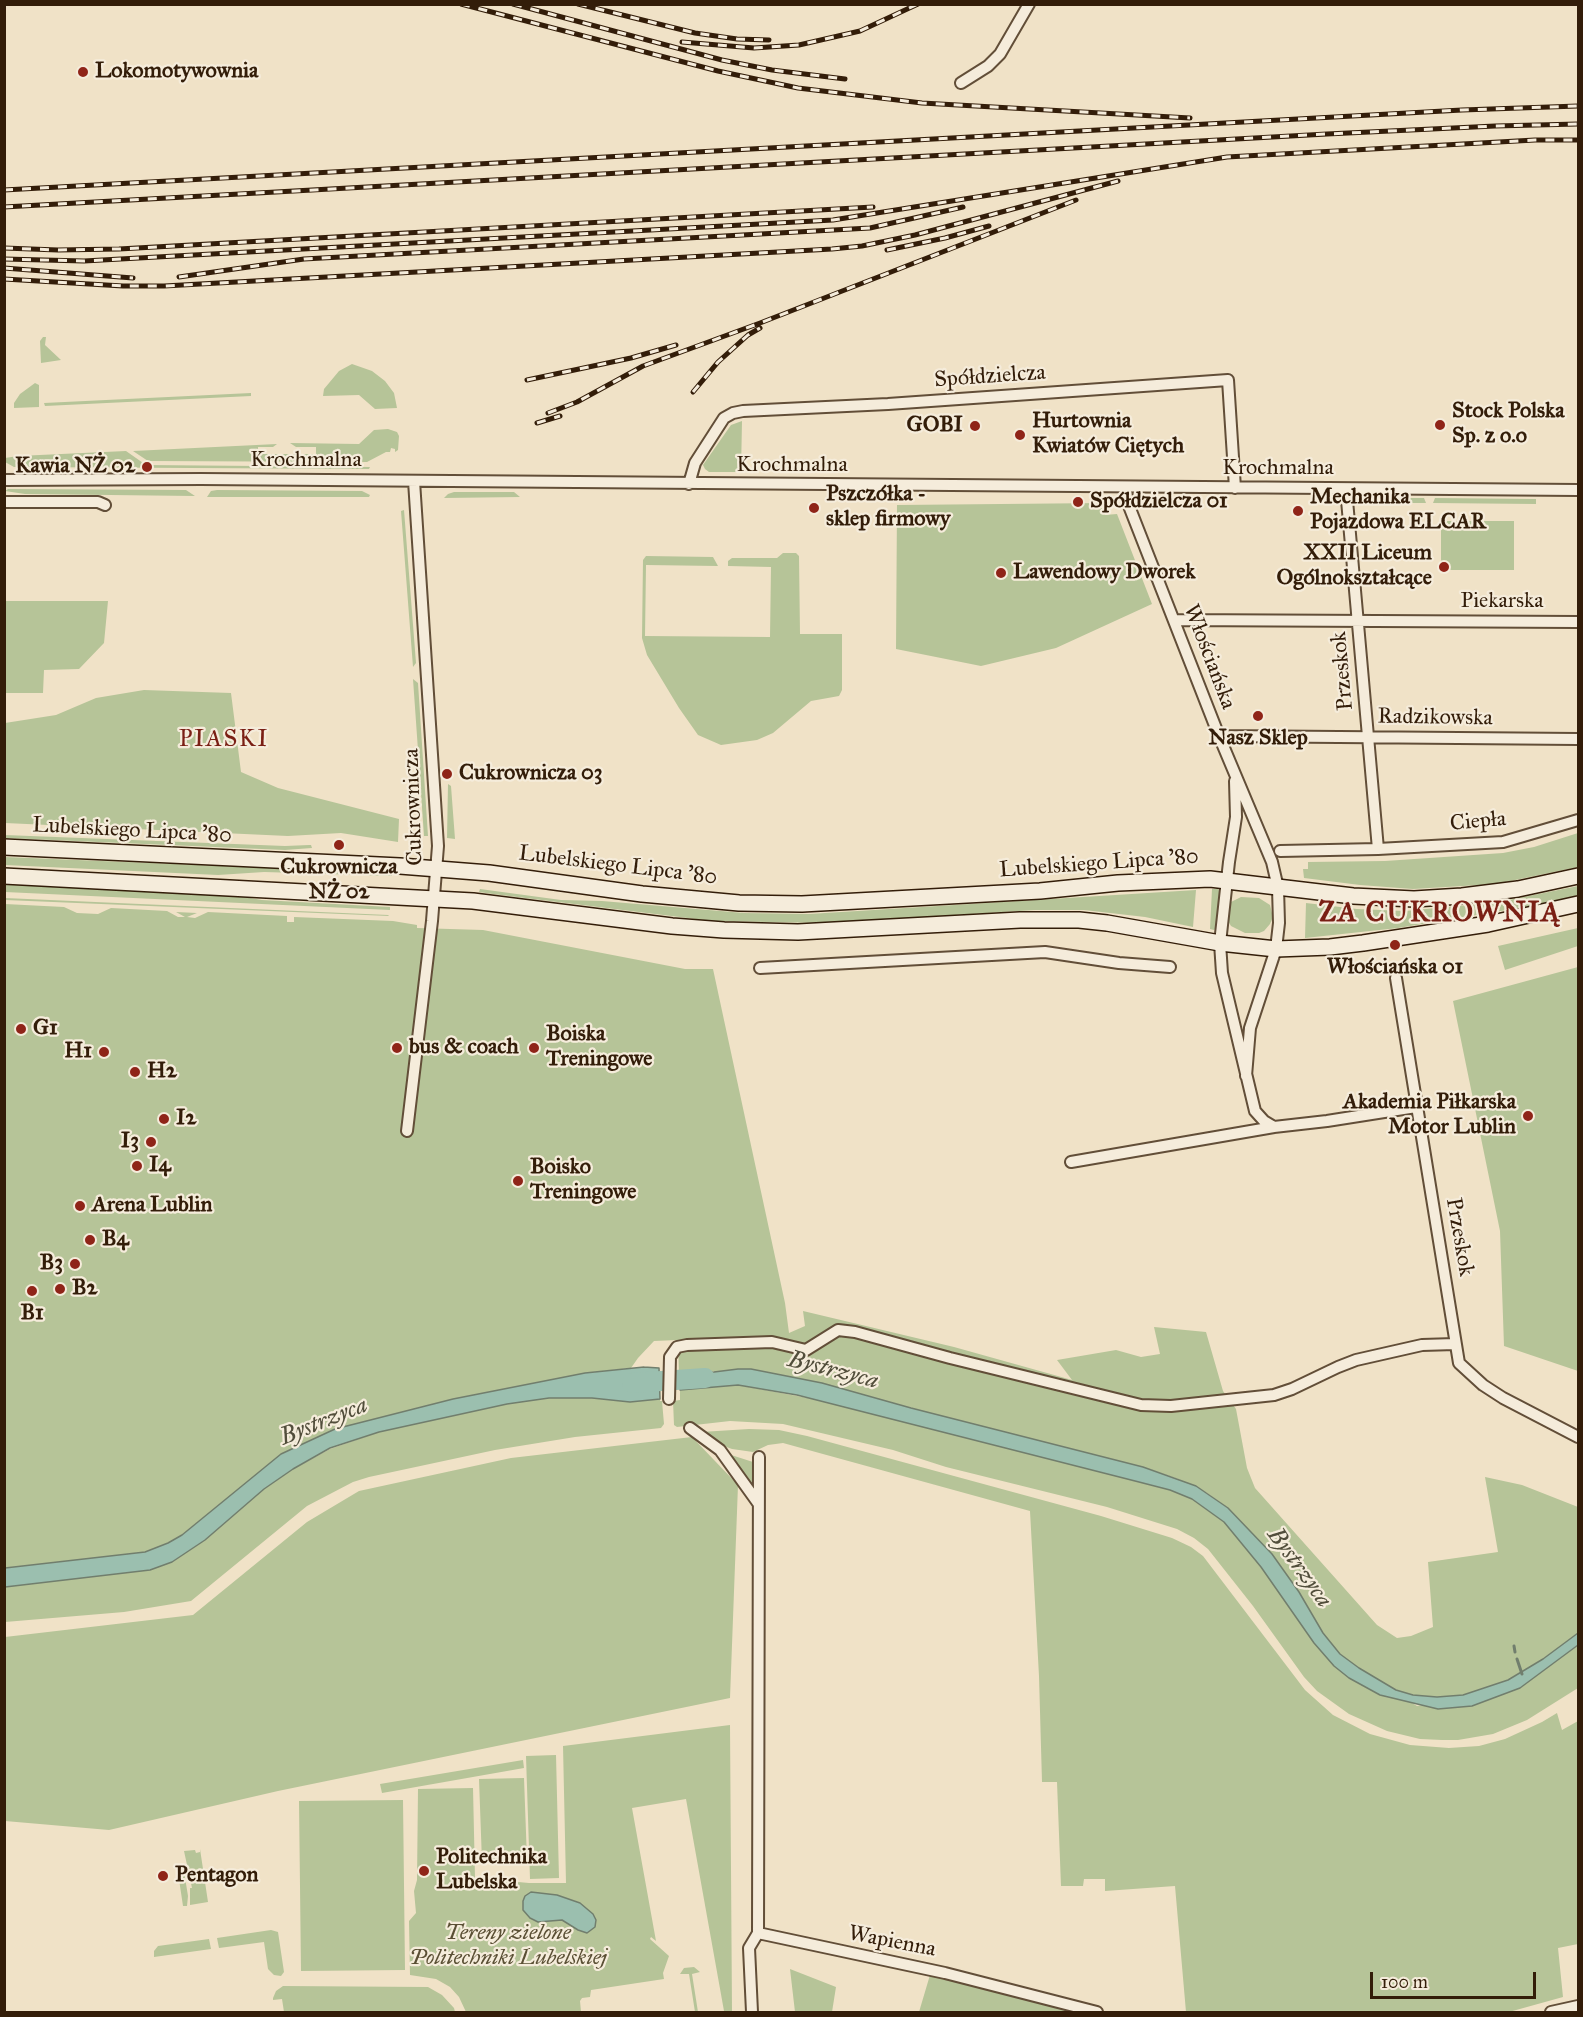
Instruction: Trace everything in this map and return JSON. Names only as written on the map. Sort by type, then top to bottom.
[{"type":"main road","name":"Lubelskiego Lipca '80","points":[[4,848],[400,866],[489,873],[653,895],[739,903],[802,904],[1204,879],[1278,888]]},
{"type":"main road","points":[[4,876],[472,901],[672,926],[724,930],[798,932],[1020,920],[1079,920],[1220,944],[1276,949],[1363,943],[1488,924],[1578,904]]},
{"type":"main road","points":[[1278,888],[1353,896],[1414,899],[1518,889],[1578,876]]},
{"type":"street","points":[[961,83],[988,66],[1000,54],[1029,4]]},
{"type":"street","name":"Spółdzielcza","points":[[689,484],[695,463],[724,418],[733,412],[888,404],[1228,380],[1235,488]]},
{"type":"street","name":"Krochmalna","points":[[4,480],[1578,490]]},
{"type":"street","name":"Cukrownicza","points":[[407,1131],[437,870],[437,833],[414,481]]},
{"type":"street","name":"Włościańska","points":[[1125,488],[1129,506],[1233,772],[1272,862],[1278,888],[1279,923],[1276,949]]},
{"type":"street","name":"Przeskok","points":[[1346,489],[1378,849]]},
{"type":"street","points":[[4,502],[98,502],[105,505]]},
{"type":"street","name":"Piekarska","points":[[1174,620],[1578,622]]},
{"type":"street","name":"Radzikowska","points":[[1219,736],[1578,739]]},
{"type":"street","name":"Włościańska","points":[[1220,944],[1236,807],[1233,772]]},
{"type":"street","name":"Ciepła","points":[[1280,851],[1378,849],[1503,842],[1578,820]]},
{"type":"street","points":[[1220,944],[1226,992],[1255,1111],[1264,1121],[1274,1127]]},
{"type":"street","points":[[1246,1076],[1250,1028],[1276,949]]},
{"type":"street","points":[[760,968],[1045,952],[1119,963],[1170,967]]},
{"type":"street","name":"Przeskok","points":[[1396,978],[1459,1363],[1483,1385],[1503,1398],[1578,1437]]},
{"type":"street","points":[[1071,1162],[1274,1127],[1416,1107]]},
{"type":"street","points":[[669,1399],[670,1357],[677,1347],[772,1342],[806,1350],[838,1330],[855,1332],[1141,1406],[1171,1406],[1274,1395],[1356,1360],[1422,1345],[1455,1344]]},
{"type":"street","points":[[690,1428],[720,1449],[758,1504]]},
{"type":"street","points":[[752,2013],[749,1948],[758,1933],[759,1457]]},
{"type":"street","name":"Wapienna","points":[[758,1933],[945,1973],[1097,2013]]},
{"type":"street","points":[[1551,2013],[1578,2006]]},
{"type":"green space","points":[[46,337],[45,345],[61,360],[41,363],[40,341]]},
{"type":"green space","points":[[352,364],[372,371],[385,381],[394,393],[397,408],[375,409],[359,395],[323,396],[324,389],[339,371]]},
{"type":"green space","points":[[35,383],[39,385],[39,407],[14,408],[14,403],[20,394]]},
{"type":"green space","points":[[251,393],[251,396],[45,406],[44,403]]},
{"type":"green space","points":[[742,421],[741,472],[709,472],[703,465],[731,425]]},
{"type":"green space","points":[[388,429],[397,432],[399,436],[398,450],[395,452],[395,449],[391,448],[390,452],[367,462],[148,461],[133,451],[277,444],[273,447],[258,447],[258,454],[316,454],[316,447],[296,447],[290,443],[359,444],[374,430]]},
{"type":"green space","points":[[126,451],[146,465],[370,467],[369,469],[14,467],[5,462],[5,458],[18,456]]},
{"type":"green space","points":[[8,489],[186,490],[195,496],[25,494],[5,491]]},
{"type":"green space","points":[[211,491],[362,491],[370,495],[369,497],[207,497]]},
{"type":"green space","points":[[454,492],[514,492],[520,497],[444,498]]},
{"type":"green space","points":[[1365,498],[1424,498],[1426,503],[1365,503]]},
{"type":"green space","points":[[1435,498],[1536,499],[1536,504],[1433,503]]},
{"type":"green space","points":[[1105,503],[1105,515],[1117,514],[1152,604],[1056,648],[981,666],[896,649],[897,505]]},
{"type":"green space","points":[[404,510],[416,663],[413,667],[401,511]]},
{"type":"green space","points":[[1441,521],[1514,521],[1514,570],[1441,570]]},
{"type":"green space","points":[[783,553],[796,553],[799,556],[800,634],[842,634],[842,690],[839,696],[811,701],[773,733],[757,740],[721,745],[698,735],[647,655],[642,638],[643,560],[646,556],[713,557],[718,566],[646,565],[645,636],[770,637],[771,567],[728,566],[728,561],[732,558],[777,558]]},
{"type":"green space","points":[[5,601],[108,601],[104,643],[79,669],[44,670],[43,693],[5,693]]},
{"type":"green space","points":[[413,679],[418,683],[428,836],[424,836]]},
{"type":"green space","points":[[144,690],[231,693],[241,772],[278,788],[399,819],[398,842],[341,833],[288,836],[5,823],[5,723],[56,715],[96,698]]},
{"type":"green space","points":[[448,784],[451,786],[455,839],[447,838]]},
{"type":"green space","points":[[1578,833],[1578,867],[1496,884],[1413,889],[1304,878],[1303,869],[1308,869],[1308,862],[1385,861],[1503,853],[1534,847]]},
{"type":"green space","points":[[5,835],[285,846],[311,845],[312,848],[285,850],[5,838]]},
{"type":"green space","points":[[5,857],[392,873],[392,876],[264,872],[218,875],[5,865]]},
{"type":"green space","points":[[5,884],[233,895],[262,900],[390,907],[390,910],[5,892]]},
{"type":"green space","points":[[1578,886],[1578,895],[1543,904],[1398,928],[1305,938],[1306,903],[1357,909],[1405,911],[1499,902]]},
{"type":"green space","points":[[480,889],[561,900],[602,901],[744,913],[809,914],[1196,890],[1193,927],[1145,917],[1084,910],[1035,910],[827,923],[712,921],[493,894],[479,892]]},
{"type":"green space","points":[[1212,889],[1218,889],[1221,894],[1217,927],[1214,930],[1210,929]]},
{"type":"green space","points":[[1241,897],[1259,898],[1270,905],[1273,917],[1264,931],[1245,933],[1231,926],[1227,919],[1228,908],[1231,902]]},
{"type":"green space","points":[[5,898],[388,915],[389,916],[5,900]]},
{"type":"green space","points":[[5,904],[64,907],[77,913],[98,914],[111,908],[167,911],[178,917],[185,917],[176,912],[197,913],[187,917],[195,918],[208,912],[287,916],[287,922],[294,922],[294,917],[393,921],[417,925],[417,928],[483,930],[685,969],[713,969],[785,1303],[789,1333],[805,1326],[803,1311],[954,1347],[1072,1380],[1057,1360],[1116,1350],[1141,1357],[1160,1354],[1154,1327],[1206,1332],[1223,1391],[1236,1409],[1247,1468],[1255,1488],[1377,1625],[1397,1638],[1411,1636],[1433,1627],[1428,1562],[1498,1552],[1485,1477],[1522,1485],[1578,1507],[1578,1633],[1543,1659],[1508,1680],[1463,1695],[1437,1697],[1413,1695],[1396,1690],[1340,1654],[1323,1633],[1299,1592],[1272,1554],[1228,1508],[1207,1493],[1178,1479],[1143,1467],[932,1414],[822,1383],[751,1369],[679,1374],[678,1340],[654,1341],[631,1368],[585,1373],[453,1399],[335,1429],[228,1498],[182,1535],[145,1552],[5,1568]]},
{"type":"green space","points":[[1578,928],[1578,946],[1505,970],[1498,946]]},
{"type":"green space","name":"Akademia Piłkarska Motor Lublin","points":[[1578,967],[1578,1371],[1504,1346],[1500,1231],[1453,1001]]},
{"type":"green space","points":[[738,1385],[824,1401],[1170,1490],[1192,1499],[1224,1522],[1261,1567],[1314,1643],[1417,1706],[1520,1688],[1578,1645],[1578,1688],[1527,1720],[1493,1734],[1458,1740],[1442,1740],[1420,1739],[1387,1731],[1349,1714],[1317,1691],[1208,1549],[1194,1538],[1177,1529],[1107,1507],[946,1467],[893,1450],[783,1424],[730,1421],[677,1427],[674,1425],[673,1401],[680,1400],[680,1390]]},
{"type":"green space","points":[[549,1398],[592,1398],[630,1402],[660,1399],[664,1424],[661,1428],[575,1437],[495,1450],[369,1477],[353,1482],[307,1506],[191,1601],[124,1612],[5,1622],[4,1587],[150,1570],[172,1562],[205,1540],[264,1489],[293,1469],[330,1449],[379,1432],[507,1404]]},
{"type":"green space","points":[[779,1430],[807,1436],[1101,1516],[1172,1538],[1191,1547],[1203,1556],[1305,1690],[1333,1715],[1370,1734],[1410,1745],[1449,1748],[1479,1746],[1505,1739],[1557,1713],[1562,1730],[1578,1721],[1578,1944],[1558,1948],[1563,1997],[1509,2012],[1186,2012],[1175,1886],[1105,1891],[1105,1879],[1084,1879],[1083,1886],[1061,1886],[1057,1782],[1042,1782],[1030,1511],[783,1443],[768,1445],[753,1452],[732,1449],[718,1444],[701,1432]]},
{"type":"green space","points":[[692,1437],[738,1485],[730,1698],[278,1791],[109,1830],[5,1821],[5,1637],[193,1615],[307,1522],[359,1491],[511,1458]]},
{"type":"green space","points":[[728,1454],[753,1462],[752,1490]]},
{"type":"green space","name":"Tereny zielone Politechniki Lubelskiej","points":[[730,1725],[732,2012],[716,2012],[724,2011],[686,1799],[632,1808],[656,1941],[651,1937],[650,1939],[669,1956],[663,1973],[664,1979],[591,1990],[590,1997],[582,1998],[580,2001],[581,2012],[466,2012],[459,1997],[450,1987],[436,1979],[410,1975],[409,1921],[416,1913],[414,1891],[417,1880],[418,1789],[473,1788],[475,1878],[529,1883],[566,1883],[563,1746]]},
{"type":"green space","points":[[556,1755],[559,1878],[530,1879],[526,1756]]},
{"type":"green space","points":[[523,1760],[524,1768],[382,1793],[380,1784]]},
{"type":"green space","points":[[524,1778],[527,1860],[482,1862],[479,1779]]},
{"type":"green space","points":[[403,1800],[405,1970],[301,1971],[299,1801]]},
{"type":"green space","points":[[200,1849],[208,1902],[190,1905],[190,1888],[192,1888],[184,1851],[195,1850],[196,1853],[200,1852]]},
{"type":"green space","points":[[183,1865],[188,1896],[187,1906],[183,1906],[177,1866]]},
{"type":"green space","points":[[271,1930],[278,1932],[284,1972],[281,1976],[274,1975],[268,1969],[264,1942],[219,1948],[217,1938]]},
{"type":"green space","points":[[209,1939],[211,1949],[154,1957],[154,1951],[158,1946]]},
{"type":"green space","points":[[694,1967],[700,1972],[692,1974],[698,2012],[695,2012],[689,1974],[680,1974],[684,1968]]},
{"type":"green space","points":[[790,1969],[836,1987],[832,2012],[795,2012]]},
{"type":"green space","points":[[930,1975],[1082,2012],[919,2012]]},
{"type":"green space","points":[[283,1986],[428,1987],[442,1995],[455,2012],[284,2012],[282,1999],[273,2000],[276,1991]]},
{"type":"shaded area","points":[[644,1367],[659,1368],[660,1399],[630,1402],[592,1398],[549,1398],[507,1404],[379,1432],[330,1448],[293,1469],[264,1489],[205,1540],[172,1562],[150,1570],[5,1587],[5,1568],[145,1552],[168,1543],[182,1535],[281,1454],[335,1429],[453,1399],[585,1373]]},
{"type":"shaded area","points":[[751,1369],[822,1383],[1143,1467],[1196,1486],[1228,1508],[1272,1554],[1299,1592],[1323,1633],[1340,1654],[1396,1690],[1413,1695],[1437,1697],[1463,1695],[1508,1680],[1543,1659],[1578,1633],[1578,1645],[1520,1688],[1472,1706],[1438,1709],[1380,1695],[1349,1678],[1334,1666],[1314,1643],[1261,1567],[1224,1522],[1192,1499],[1170,1490],[797,1395],[738,1385],[680,1390],[679,1374]]},
{"type":"shaded area","points":[[531,1892],[557,1895],[580,1903],[593,1914],[596,1920],[595,1927],[587,1933],[562,1920],[538,1922],[530,1918],[523,1910],[523,1901],[525,1896]]},
{"type":"waterway","name":"Bystrzyca","points":[[632,1383],[705,1378]]},
{"type":"waterway","points":[[1514,1646],[1515,1652]]},
{"type":"waterway","points":[[1517,1659],[1522,1674]]},
{"type":"railway","points":[[461,4],[718,71],[798,88],[922,103],[1190,118]]},
{"type":"railway","points":[[513,4],[722,60],[772,70],[845,79]]},
{"type":"railway","points":[[578,4],[695,33],[737,39],[769,40]]},
{"type":"railway","points":[[682,42],[754,48],[799,45],[860,31],[918,4]]},
{"type":"railway","points":[[4,190],[1462,110],[1578,106]]},
{"type":"railway","points":[[4,207],[1327,134],[1578,124]]},
{"type":"railway","points":[[4,259],[84,261],[833,220],[1227,157],[1535,140],[1578,140]]},
{"type":"railway","points":[[4,279],[164,286],[832,249],[862,246],[915,235],[1118,181]]},
{"type":"railway","points":[[548,413],[577,402],[643,366],[1076,200]]},
{"type":"railway","points":[[4,248],[119,249],[873,207]]},
{"type":"railway","points":[[179,277],[304,259],[870,228],[963,207]]},
{"type":"railway","points":[[887,250],[989,226]]},
{"type":"railway","points":[[4,268],[133,278]]},
{"type":"railway","points":[[693,392],[718,362],[748,335],[760,328]]},
{"type":"railway","points":[[527,380],[631,358],[676,345]]},
{"type":"railway","points":[[537,423],[560,416]]},
{"type":"place","name":"Lokomotywownia","points":[[83,72]]},
{"type":"place","name":"Stock Polska Sp. z o.o","points":[[1440,425]]},
{"type":"place","name":"GOBI","points":[[975,426]]},
{"type":"place","name":"Hurtownia Kwiatów Ciętych","points":[[1020,435]]},
{"type":"place","name":"Kawia NŻ 02","points":[[147,467]]},
{"type":"place","name":"Spółdzielcza 01","points":[[1078,502]]},
{"type":"place","name":"Pszczółka - sklep firmowy","points":[[814,508]]},
{"type":"place","name":"Mechanika Pojazdowa ELCAR","points":[[1298,511]]},
{"type":"place","name":"XXII Liceum Ogólnokształcące","points":[[1444,567]]},
{"type":"place","name":"Lawendowy Dworek","points":[[1001,573]]},
{"type":"place","name":"Nasz Sklep","points":[[1258,716]]},
{"type":"place","name":"Cukrownicza 03","points":[[447,774]]},
{"type":"place","name":"Cukrownicza NŻ 02","points":[[339,845]]},
{"type":"place","name":"Włościańska 01","points":[[1395,945]]},
{"type":"place","name":"G1","points":[[21,1029]]},
{"type":"place","name":"bus & coach","points":[[397,1048]]},
{"type":"place","name":"Boiska Treningowe","points":[[534,1048]]},
{"type":"place","name":"H1","points":[[104,1052]]},
{"type":"place","name":"H2","points":[[135,1072]]},
{"type":"place","name":"Akademia Piłkarska Motor Lublin","points":[[1528,1116]]},
{"type":"place","name":"I2","points":[[164,1119]]},
{"type":"place","name":"I3","points":[[151,1142]]},
{"type":"place","name":"I4","points":[[137,1166]]},
{"type":"place","name":"Boisko Treningowe","points":[[518,1181]]},
{"type":"place","name":"Arena Lublin","points":[[80,1206]]},
{"type":"place","name":"B4","points":[[90,1240]]},
{"type":"place","name":"B3","points":[[75,1264]]},
{"type":"place","name":"B2","points":[[60,1289]]},
{"type":"place","name":"B1","points":[[32,1291]]},
{"type":"place","name":"Politechnika Lubelska","points":[[424,1871]]},
{"type":"place","name":"Pentagon","points":[[163,1876]]},
{"type":"district","name":"PIASKI","points":[[224,740]]},
{"type":"district","name":"ZA CUKROWNIĄ","points":[[1440,914]]}]
